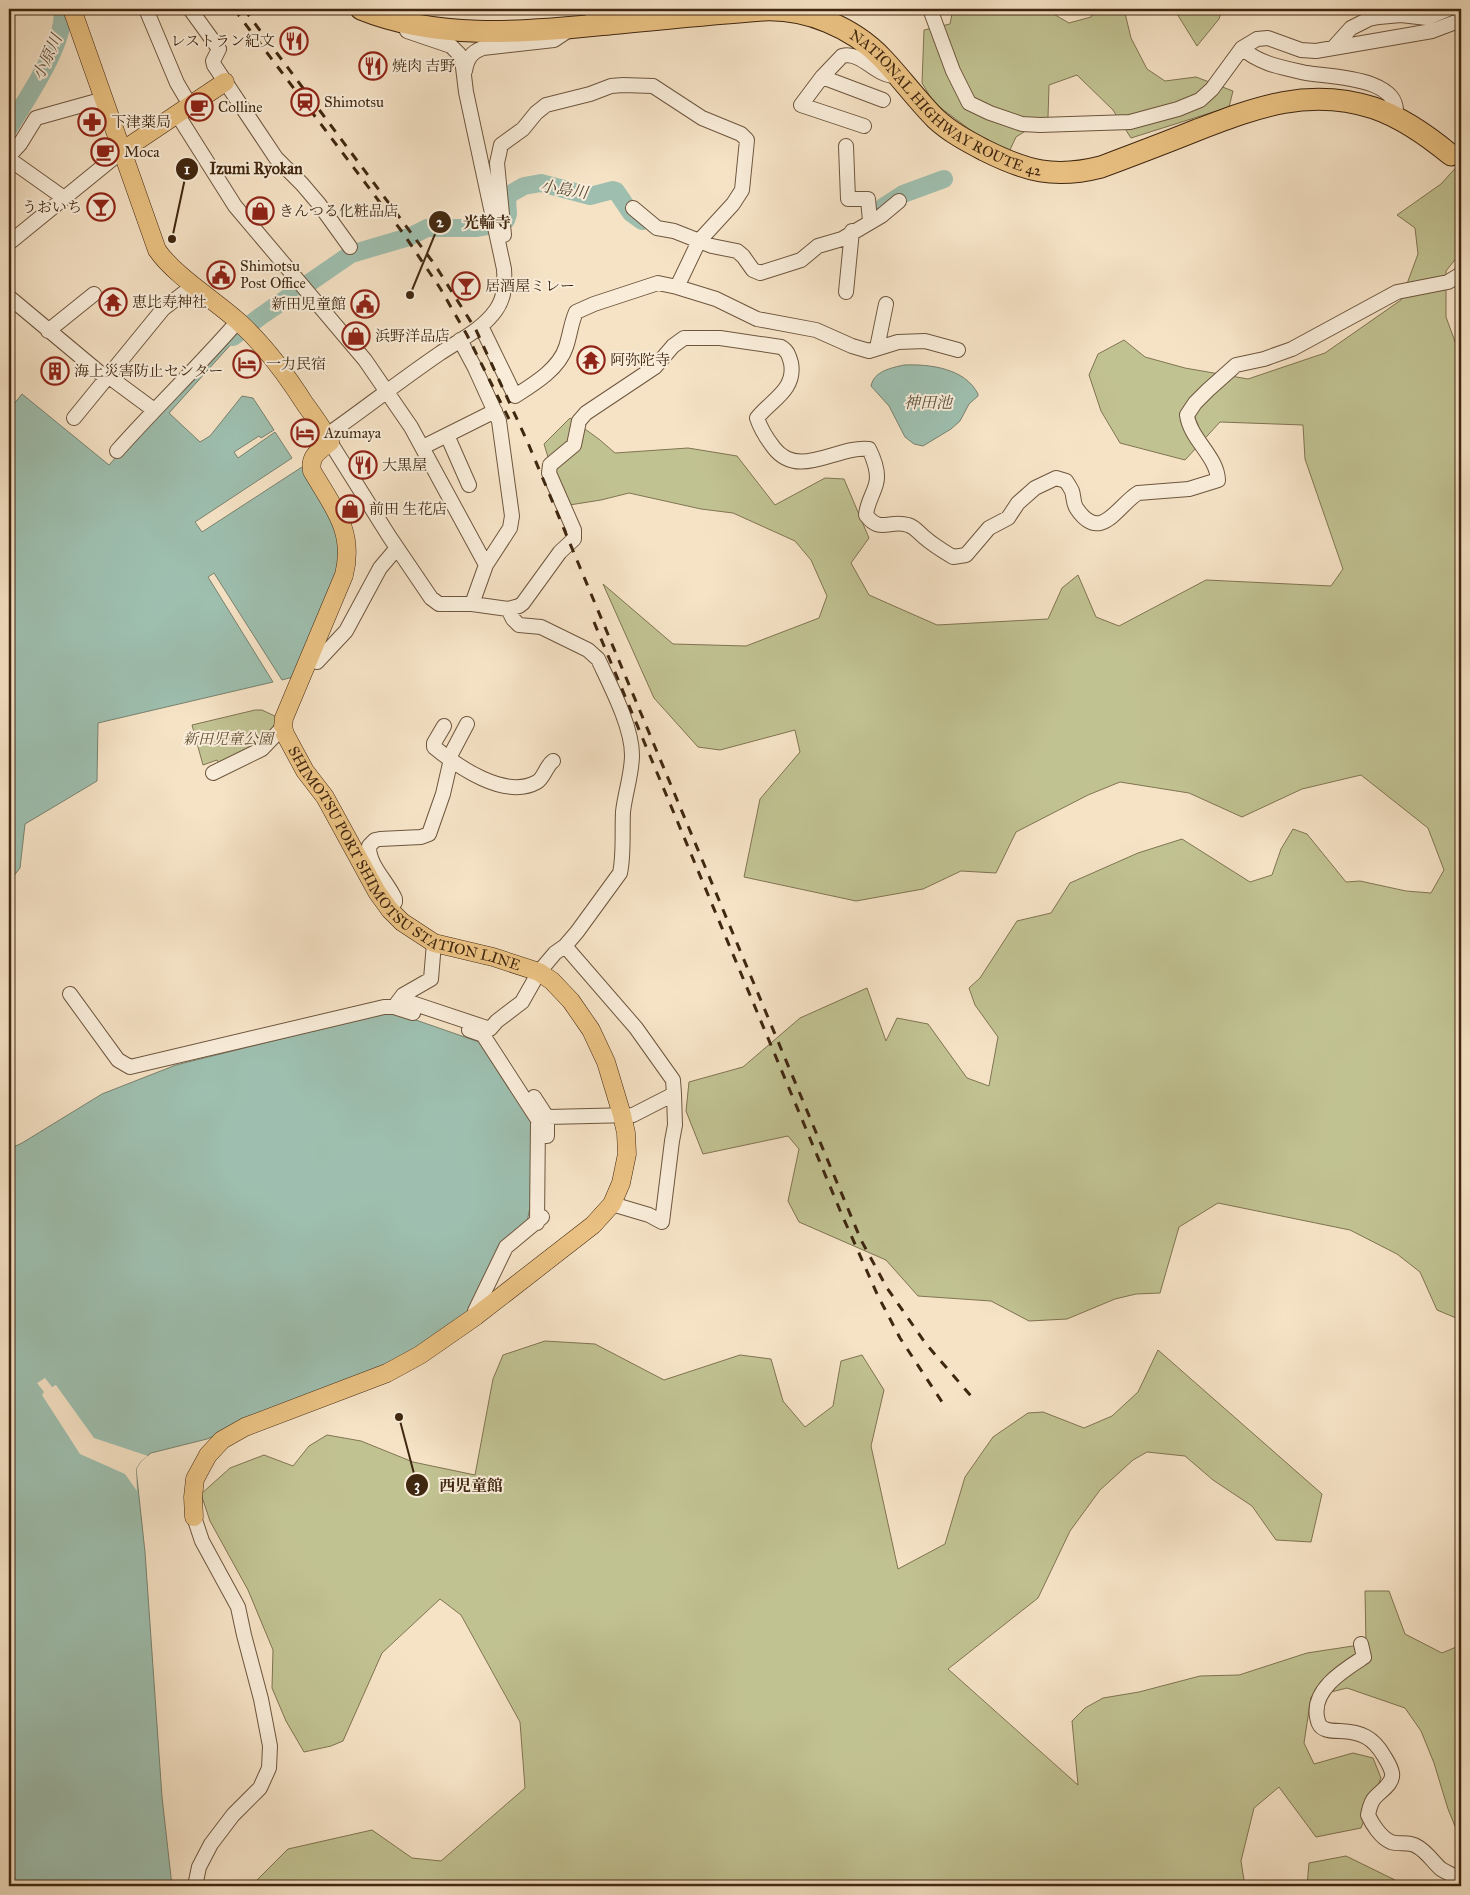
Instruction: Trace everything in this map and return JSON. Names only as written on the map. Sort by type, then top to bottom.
[{"type":"highway","name":"NATIONAL HIGHWAY ROUTE 42","points":[[363,10],[417,24],[467,31],[514,32],[742,11],[788,10],[835,25],[856,36],[873,48],[936,118],[957,135],[1014,164],[1034,170],[1058,173],[1080,172],[1101,167],[1248,111],[1283,102],[1311,99],[1346,102],[1373,108],[1396,118],[1424,134],[1451,155]]},
{"type":"main road","points":[[72,9],[157,250],[163,258],[241,324],[278,364],[328,438]]},
{"type":"main road","points":[[122,151],[226,82]]},
{"type":"main road","name":"SHIMOTSU PORT SHIMOTSU STATION LINE","points":[[194,1517],[193,1497],[195,1479],[208,1455],[222,1440],[245,1427],[387,1374],[420,1355],[476,1316],[593,1225],[612,1204],[621,1183],[626,1154],[626,1133],[622,1114],[606,1062],[592,1030],[571,1001],[552,981],[539,972],[493,957],[434,943],[402,922],[376,892],[325,797],[305,771],[285,734],[284,718],[347,564],[348,542],[342,521],[312,472],[310,464],[315,453],[328,438]]},
{"type":"street","points":[[146,9],[177,83],[184,109],[235,206],[365,360],[423,447],[462,524],[486,565]]},
{"type":"street","points":[[190,9],[219,48],[213,63],[276,158],[319,204],[350,247]]},
{"type":"street","points":[[464,77],[469,57],[476,50],[490,46],[554,40],[572,28],[589,22],[605,12],[635,9]]},
{"type":"street","points":[[930,9],[952,71],[969,103],[990,113],[1022,124],[1040,125],[1130,122],[1193,104],[1212,89],[1242,48],[1252,41],[1263,38],[1308,51],[1432,31],[1461,20]]},
{"type":"street","points":[[1333,48],[1351,28],[1369,19],[1401,16],[1427,18],[1448,9]]},
{"type":"street","points":[[363,10],[400,28],[443,43],[456,50],[462,59],[481,166],[504,269],[504,293],[496,310],[482,326],[386,392],[328,438],[397,548],[431,598],[438,604],[472,604],[508,609],[519,606],[523,602],[560,552],[574,539],[574,530],[549,473],[550,465],[574,445],[580,421],[586,413],[655,367],[684,338],[720,338],[781,347],[786,350],[792,370],[790,384],[784,392],[765,408],[758,418],[761,429],[780,456],[791,461],[806,462],[858,448],[869,450],[874,459],[877,482],[867,505],[866,515],[872,523],[882,526],[905,524],[913,526],[938,548],[953,557],[966,555],[989,528],[1008,518],[1018,503],[1034,488],[1056,478],[1066,481],[1072,491],[1075,508],[1093,523],[1102,523],[1118,513],[1138,493],[1189,489],[1218,480],[1218,471],[1192,431],[1187,415],[1201,397],[1236,365],[1264,359],[1292,349],[1396,292],[1448,282],[1461,274]]},
{"type":"street","points":[[1242,48],[1256,59],[1274,65],[1317,74],[1354,78],[1370,84],[1387,93],[1392,98],[1396,110],[1396,118]]},
{"type":"street","points":[[864,126],[801,105],[822,76],[842,56],[855,56],[887,75],[898,76]]},
{"type":"street","points":[[822,76],[883,100]]},
{"type":"street","points":[[499,242],[504,232],[496,163],[501,145],[523,129],[536,113],[546,105],[590,94],[611,86],[631,84],[653,86],[702,118],[741,134],[747,140],[742,190],[699,241],[677,287]]},
{"type":"street","points":[[64,198],[9,157],[20,144],[36,118],[104,99]]},
{"type":"street","points":[[846,146],[848,199],[868,199],[870,221]]},
{"type":"street","points":[[9,243],[122,151]]},
{"type":"street","points":[[634,208],[657,228],[674,231],[699,241],[737,251],[753,270],[760,273],[801,260],[818,246],[836,241],[881,216],[899,201]]},
{"type":"street","points":[[846,292],[852,231]]},
{"type":"street","points":[[482,326],[515,396],[545,374],[561,358],[566,348],[576,312],[654,284],[677,287],[716,299],[757,319],[811,328],[864,350],[871,351],[898,342],[925,341],[958,350]]},
{"type":"street","points":[[74,418],[163,309],[194,285]]},
{"type":"street","points":[[48,331],[94,294]]},
{"type":"street","points":[[9,296],[48,331],[107,377],[154,410]]},
{"type":"street","points":[[876,348],[886,304]]},
{"type":"street","points":[[117,451],[154,410],[241,324]]},
{"type":"street","points":[[460,340],[476,368],[499,421],[512,516],[510,528],[486,565],[472,604]]},
{"type":"street","points":[[423,447],[495,412]]},
{"type":"street","points":[[447,435],[469,485]]},
{"type":"street","points":[[308,660],[317,662],[346,631],[380,568],[397,548]]},
{"type":"street","points":[[490,1029],[497,1021],[522,1002],[539,972],[555,953],[565,946],[578,932],[620,872],[623,862],[624,799],[632,756],[630,735],[598,659],[588,650],[541,627],[518,625],[512,619],[508,609]]},
{"type":"street","points":[[390,910],[395,902],[375,865],[369,851],[369,846],[375,840],[380,839],[418,837],[429,834],[443,794],[450,759],[467,724]]},
{"type":"street","points":[[213,774],[262,749],[283,726]]},
{"type":"street","points":[[444,726],[433,746],[479,778],[496,784],[516,787],[530,785],[538,781],[552,760]]},
{"type":"street","points":[[397,1003],[403,995],[431,979],[434,943]]},
{"type":"street","points":[[565,946],[636,1028],[673,1080],[675,1125],[662,1222],[650,1215],[612,1204]]},
{"type":"street","points":[[70,994],[118,1060],[130,1067],[397,1003],[490,1029],[547,1116],[544,1211],[542,1219],[506,1247],[475,1311],[476,1316]]},
{"type":"street","points":[[397,1003],[483,1035],[538,1120],[537,1223]]},
{"type":"street","points":[[547,1116],[633,1115],[674,1094]]},
{"type":"street","points":[[194,1517],[202,1541],[238,1607],[261,1699],[270,1746],[269,1768],[260,1788],[233,1815],[212,1844],[199,1867],[195,1886]]},
{"type":"street","points":[[1361,1644],[1364,1657],[1338,1674],[1322,1692],[1316,1714],[1318,1724],[1324,1729],[1364,1734],[1374,1742],[1392,1772],[1392,1777],[1388,1784],[1373,1799],[1368,1815],[1370,1820],[1391,1842],[1412,1844],[1419,1847],[1442,1870],[1461,1881]]},
{"type":"green space","points":[[953,9],[1045,9],[1069,23],[1091,17],[1096,9],[1124,9],[1131,38],[1147,69],[1165,81],[1196,77],[1233,91],[1229,107],[1131,138],[1113,110],[1077,75],[1049,85],[1048,117],[1016,137],[1009,152],[988,143],[934,103],[922,83],[924,30],[950,24]]},
{"type":"green space","points":[[1174,9],[1222,9],[1219,19],[1197,46]]},
{"type":"green space","points":[[1461,162],[1461,252],[1446,271],[1446,317],[1457,347],[1458,373],[1461,382],[1461,1320],[1437,1310],[1420,1272],[1397,1254],[1350,1230],[1218,1203],[1179,1227],[1160,1293],[1136,1294],[1115,1299],[1067,1319],[1029,1321],[991,1301],[918,1296],[886,1260],[799,1222],[788,1201],[799,1149],[788,1136],[703,1154],[686,1111],[689,1082],[743,1067],[800,1018],[867,988],[886,1041],[897,1018],[928,1024],[967,1078],[989,1086],[998,1037],[975,1005],[969,988],[980,978],[1017,921],[1051,913],[1070,883],[1138,853],[1182,839],[1250,882],[1272,875],[1281,849],[1293,829],[1307,834],[1346,882],[1360,881],[1406,891],[1431,893],[1444,870],[1428,828],[1361,775],[1302,789],[1242,817],[1189,793],[1120,782],[1088,795],[1016,832],[996,873],[961,871],[923,889],[856,901],[744,877],[760,799],[800,752],[795,730],[720,750],[698,747],[654,698],[603,584],[673,644],[746,646],[819,618],[827,596],[811,560],[795,541],[733,513],[701,509],[629,493],[563,506],[544,444],[570,418],[615,453],[688,448],[737,456],[775,505],[825,478],[844,479],[869,538],[851,563],[869,595],[937,625],[1048,619],[1062,588],[1078,575],[1096,617],[1119,626],[1206,580],[1331,586],[1343,569],[1305,459],[1303,425],[1220,422],[1185,460],[1120,443],[1101,411],[1089,375],[1098,354],[1124,340],[1145,357],[1185,368],[1248,379],[1325,353],[1401,300],[1418,254],[1415,228],[1397,215],[1441,184]]},
{"type":"green space","name":"新田児童公園","points":[[262,710],[281,719],[273,735],[221,767],[217,760],[203,765],[192,725]]},
{"type":"green space","points":[[545,1341],[595,1344],[664,1380],[740,1355],[771,1359],[783,1401],[805,1427],[833,1406],[841,1361],[862,1355],[884,1390],[871,1446],[898,1569],[945,1544],[965,1477],[993,1437],[1028,1413],[1043,1412],[1084,1428],[1112,1416],[1138,1392],[1158,1350],[1322,1494],[1311,1542],[1276,1540],[1252,1506],[1213,1480],[1185,1456],[1147,1452],[1133,1460],[1100,1490],[1070,1531],[1038,1598],[948,1669],[1078,1785],[1072,1721],[1085,1708],[1103,1698],[1139,1692],[1200,1676],[1239,1675],[1307,1653],[1366,1644],[1365,1591],[1389,1591],[1405,1634],[1442,1653],[1461,1645],[1461,1841],[1421,1731],[1405,1708],[1347,1688],[1311,1697],[1304,1743],[1314,1764],[1353,1753],[1373,1758],[1381,1778],[1361,1828],[1316,1837],[1279,1787],[1254,1808],[1241,1861],[1245,1886],[251,1886],[288,1849],[372,1830],[412,1858],[441,1861],[525,1788],[520,1722],[461,1615],[440,1599],[382,1653],[343,1741],[331,1746],[304,1752],[286,1721],[272,1688],[273,1650],[248,1590],[210,1521],[201,1494],[230,1468],[264,1455],[293,1466],[309,1446],[327,1435],[361,1441],[413,1462],[475,1475],[493,1379],[503,1355]]},
{"type":"green space","points":[[1346,1856],[1395,1880],[1397,1886],[1307,1886],[1309,1863]]},
{"type":"water","points":[[238,326],[243,331],[169,413],[200,442],[210,436],[242,396],[253,398],[274,430],[261,438],[259,436],[234,452],[238,458],[275,432],[292,458],[195,522],[202,532],[302,467],[330,510],[338,529],[340,568],[293,677],[282,680],[214,573],[208,577],[273,682],[98,723],[97,781],[25,824],[20,868],[9,882],[9,410],[22,394],[109,465]]},
{"type":"water","name":"神田池","points":[[904,365],[924,365],[946,369],[964,378],[978,394],[969,404],[960,421],[951,429],[923,446],[914,444],[905,437],[889,406],[871,386],[879,374]]},
{"type":"water","points":[[387,1010],[482,1043],[531,1122],[531,1202],[527,1222],[499,1245],[467,1314],[399,1361],[286,1405],[207,1439],[151,1453],[141,1461],[136,1469],[145,1552],[162,1797],[172,1886],[9,1886],[9,1149],[102,1094],[176,1065],[333,1026]]},
{"type":"pier","points":[[9,1149],[12,1209],[11,1254],[9,1254]]},
{"type":"pier","points":[[45,1378],[52,1387],[56,1385],[94,1438],[148,1456],[141,1461],[136,1469],[137,1491],[125,1474],[80,1454],[42,1395],[44,1392],[37,1383]]},
{"type":"waterway","name":"小原川","points":[[9,128],[44,70],[52,53],[62,22],[62,9]]},
{"type":"waterway","name":"小島川","points":[[883,207],[903,194],[944,179]]},
{"type":"waterway","name":"小島川","points":[[233,337],[351,254],[409,237],[427,228],[477,228],[499,224],[506,220],[508,214],[507,199],[510,194],[524,186],[541,183],[590,196],[613,190],[616,191],[631,213],[642,221]]},
{"type":"railway","points":[[234,9],[403,233],[440,288],[467,335],[509,419]]},
{"type":"railway","points":[[244,9],[435,265],[476,330],[528,443],[861,1240],[887,1288],[926,1344],[971,1396]]},
{"type":"railway","points":[[594,622],[842,1215],[878,1296],[900,1338],[942,1402]]},
{"type":"place","name":"レストラン紀文","points":[[294,41]]},
{"type":"place","name":"焼肉 吉野","points":[[373,66]]},
{"type":"place","name":"Shimotsu","points":[[305,102]]},
{"type":"place","name":"Colline","points":[[199,107]]},
{"type":"place","name":"下津薬局","points":[[92,122]]},
{"type":"place","name":"Moca","points":[[105,152]]},
{"type":"place","name":"うおいち","points":[[101,207]]},
{"type":"place","name":"きんつる化粧品店","points":[[260,211]]},
{"type":"place","name":"Izumi Ryokan","points":[[172,239]]},
{"type":"place","name":"Shimotsu Post Office","points":[[221,275]]},
{"type":"place","name":"居酒屋ミレー","points":[[466,286]]},
{"type":"place","name":"光輪寺","points":[[410,295]]},
{"type":"place","name":"恵比寿神社","points":[[113,302]]},
{"type":"place","name":"新田児童館","points":[[365,304]]},
{"type":"place","name":"浜野洋品店","points":[[356,336]]},
{"type":"place","name":"阿弥陀寺","points":[[591,360]]},
{"type":"place","name":"一力民宿","points":[[247,364]]},
{"type":"place","name":"海上災害防止センター","points":[[55,371]]},
{"type":"place","name":"Azumaya","points":[[305,433]]},
{"type":"place","name":"大黒屋","points":[[363,465]]},
{"type":"place","name":"前田 生花店","points":[[350,509]]},
{"type":"place","name":"西児童館","points":[[399,1417]]}]
